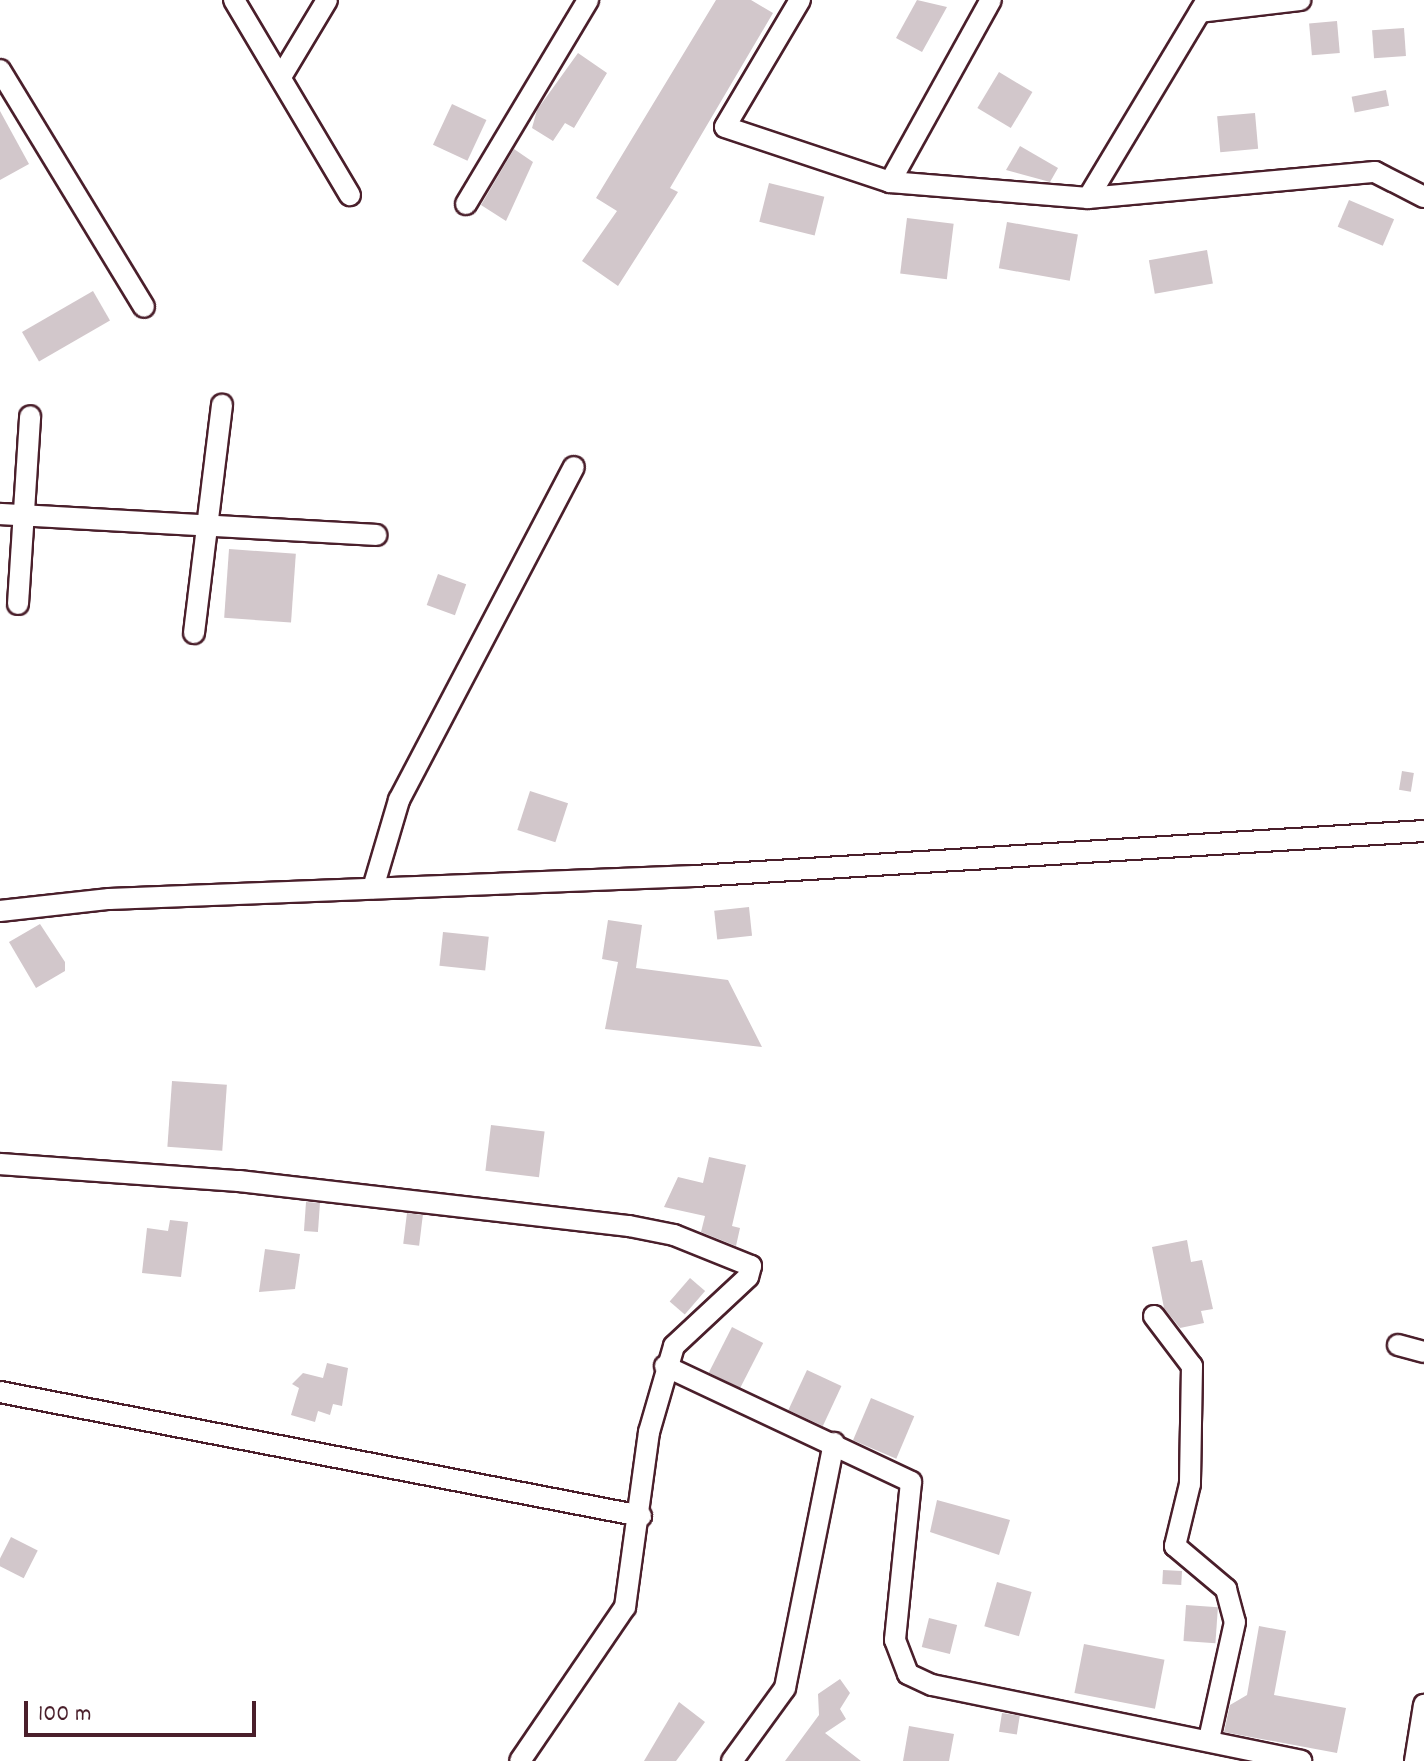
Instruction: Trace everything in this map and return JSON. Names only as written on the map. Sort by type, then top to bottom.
[{"type":"street","points":[[234,0],[282,75],[350,195]]},
{"type":"street","points":[[282,75],[327,0]]},
{"type":"street","points":[[466,204],[588,0]]},
{"type":"street","points":[[800,0],[725,127],[890,182],[1088,198],[1375,172],[1424,197]]},
{"type":"street","points":[[890,182],[991,0]]},
{"type":"street","points":[[1088,198],[1204,6],[1300,0]]},
{"type":"street","points":[[0,70],[144,307]]},
{"type":"street","points":[[194,633],[222,405]]},
{"type":"street","points":[[18,604],[30,416]]},
{"type":"street","points":[[373,888],[399,800],[574,467]]},
{"type":"street","points":[[0,514],[376,535]]},
{"type":"street","points":[[0,911],[109,899],[1079,856],[1424,831]]},
{"type":"street","points":[[0,1164],[239,1181],[629,1226],[746,1261],[748,1277],[674,1346],[665,1366],[625,1607],[520,1761]]},
{"type":"street","points":[[1154,1316],[1192,1366],[1190,1484],[1175,1546],[1226,1589],[1235,1622],[1209,1739]]},
{"type":"street","points":[[1398,1345],[1424,1352]]},
{"type":"street","points":[[665,1366],[834,1443],[911,1482],[895,1640],[908,1674],[932,1685],[1209,1739],[1301,1761]]},
{"type":"street","points":[[0,1392],[641,1516]]},
{"type":"street","points":[[732,1761],[785,1688],[834,1443]]},
{"type":"street","points":[[1415,1761],[1424,1705]]},
{"type":"building","points":[[716,0],[751,0],[773,13],[670,188],[678,192],[618,286],[582,261],[617,211],[596,198]]},
{"type":"building","points":[[917,0],[947,7],[922,52],[896,38]]},
{"type":"building","points":[[1337,21],[1340,53],[1312,55],[1309,23]]},
{"type":"building","points":[[1404,28],[1406,56],[1374,58],[1372,30]]},
{"type":"building","points":[[578,53],[607,73],[574,128],[565,123],[553,141],[532,128],[537,110]]},
{"type":"building","points":[[999,72],[1032,92],[1011,128],[977,108]]},
{"type":"building","points":[[1386,90],[1389,106],[1355,112],[1352,97]]},
{"type":"building","points":[[452,104],[486,120],[467,161],[433,145]]},
{"type":"building","points":[[0,111],[29,164],[0,180]]},
{"type":"building","points":[[1255,113],[1258,149],[1220,152],[1217,116]]},
{"type":"building","points":[[1020,146],[1058,168],[1050,182],[1006,170]]},
{"type":"building","points":[[514,149],[533,162],[506,221],[481,205]]},
{"type":"building","points":[[769,183],[824,197],[815,236],[759,222]]},
{"type":"building","points":[[1349,200],[1394,219],[1383,246],[1338,227]]},
{"type":"building","points":[[907,218],[954,224],[947,279],[900,274]]},
{"type":"building","points":[[1007,222],[1078,235],[1070,281],[999,268]]},
{"type":"building","points":[[1207,250],[1213,283],[1155,294],[1149,260]]},
{"type":"building","points":[[93,291],[110,320],[39,361],[22,332]]},
{"type":"building","points":[[229,549],[296,554],[291,623],[224,618]]},
{"type":"building","points":[[438,574],[466,584],[455,615],[427,605]]},
{"type":"building","points":[[1402,771],[1414,773],[1411,792],[1399,790]]},
{"type":"building","points":[[530,791],[568,803],[555,842],[517,830]]},
{"type":"building","points":[[749,907],[752,936],[717,939],[714,911]]},
{"type":"building","points":[[608,920],[642,925],[636,968],[728,980],[762,1047],[605,1029],[618,962],[602,959]]},
{"type":"building","points":[[40,924],[65,962],[65,971],[36,988],[9,942]]},
{"type":"building","points":[[443,932],[489,937],[485,971],[439,966]]},
{"type":"building","points":[[172,1081],[227,1085],[222,1151],[167,1147]]},
{"type":"building","points":[[491,1125],[545,1132],[539,1177],[485,1171]]},
{"type":"building","points":[[709,1157],[746,1165],[732,1226],[740,1228],[736,1246],[701,1232],[705,1216],[664,1207],[678,1177],[703,1183]]},
{"type":"building","points":[[306,1202],[320,1203],[318,1232],[304,1231]]},
{"type":"building","points":[[407,1213],[423,1215],[419,1246],[403,1244]]},
{"type":"building","points":[[170,1220],[188,1222],[181,1277],[142,1273],[147,1228],[168,1231]]},
{"type":"building","points":[[1187,1240],[1191,1262],[1202,1260],[1213,1309],[1201,1311],[1204,1323],[1180,1328],[1164,1308],[1152,1247]]},
{"type":"building","points":[[265,1249],[300,1254],[295,1289],[259,1292]]},
{"type":"building","points":[[690,1278],[705,1291],[685,1315],[670,1301]]},
{"type":"building","points":[[732,1327],[763,1343],[740,1388],[709,1372]]},
{"type":"building","points":[[327,1363],[348,1368],[342,1406],[333,1404],[330,1415],[318,1411],[315,1422],[291,1415],[299,1388],[292,1384],[303,1373],[323,1378]]},
{"type":"building","points":[[807,1370],[841,1386],[823,1426],[788,1410]]},
{"type":"building","points":[[871,1398],[914,1416],[896,1459],[853,1440]]},
{"type":"building","points":[[937,1500],[1010,1520],[999,1555],[930,1532]]},
{"type":"building","points":[[11,1537],[38,1551],[24,1578],[0,1566],[0,1559]]},
{"type":"building","points":[[1163,1570],[1182,1571],[1181,1585],[1162,1584]]},
{"type":"building","points":[[997,1582],[1032,1592],[1019,1636],[984,1626]]},
{"type":"building","points":[[1186,1605],[1218,1607],[1215,1643],[1183,1641]]},
{"type":"building","points":[[929,1618],[957,1625],[950,1654],[922,1647]]},
{"type":"building","points":[[1259,1626],[1286,1631],[1274,1695],[1346,1708],[1337,1753],[1224,1732],[1230,1705],[1247,1695]]},
{"type":"building","points":[[1084,1644],[1164,1660],[1155,1709],[1074,1693]]},
{"type":"building","points":[[840,1679],[850,1693],[840,1709],[846,1719],[825,1733],[861,1761],[785,1761],[819,1715],[818,1694]]},
{"type":"building","points":[[679,1702],[705,1722],[676,1761],[644,1761]]},
{"type":"building","points":[[1002,1713],[1020,1716],[1017,1735],[999,1732]]},
{"type":"building","points":[[909,1726],[954,1734],[949,1761],[903,1761]]}]
